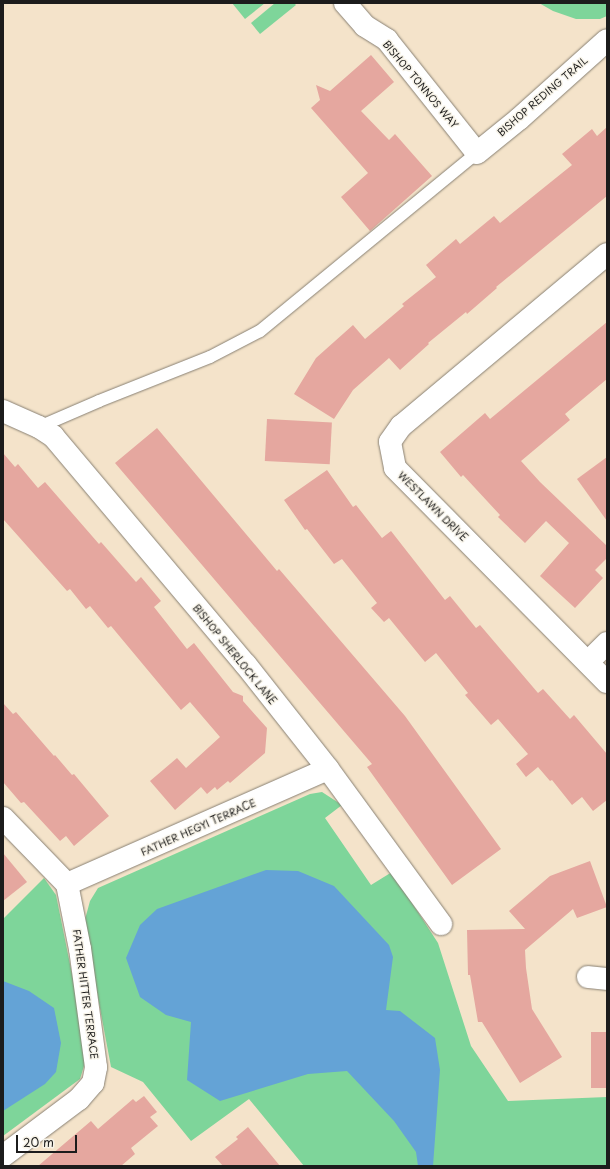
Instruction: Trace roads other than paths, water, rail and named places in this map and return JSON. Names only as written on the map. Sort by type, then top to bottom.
[{"type":"street","name":"BISHOP TONNOS WAY","points":[[345,3],[365,26],[387,40],[477,153]]},
{"type":"street","name":"BISHOP REDING TRAIL","points":[[477,153],[519,119],[607,40]]},
{"type":"street","name":"WESTLAWN DRIVE","points":[[607,254],[401,426],[390,442],[395,468],[607,682]]},
{"type":"street","name":"BISHOP SHERLOCK LANE","points":[[3,411],[39,427],[53,436],[246,666],[328,769],[441,924]]},
{"type":"street","points":[[588,662],[607,643]]},
{"type":"street","name":"FATHER HEGYI TERRACE","points":[[68,884],[328,769]]},
{"type":"street","points":[[3,818],[68,884]]},
{"type":"street","name":"FATHER HITTER TERRACE","points":[[3,1156],[79,1099],[93,1083],[96,1067],[80,949],[68,884]]},
{"type":"lane","points":[[39,427],[99,401],[210,357],[260,331],[477,153]]},
{"type":"water","points":[[266,870],[298,871],[334,886],[389,945],[393,957],[386,1010],[400,1011],[435,1038],[440,1070],[433,1166],[418,1166],[416,1152],[394,1121],[347,1071],[308,1074],[220,1101],[187,1080],[191,1022],[166,1015],[140,997],[126,958],[140,925],[157,909]]},
{"type":"water","points":[[3,981],[29,991],[54,1008],[61,1043],[56,1072],[45,1084],[3,1111]]}]
